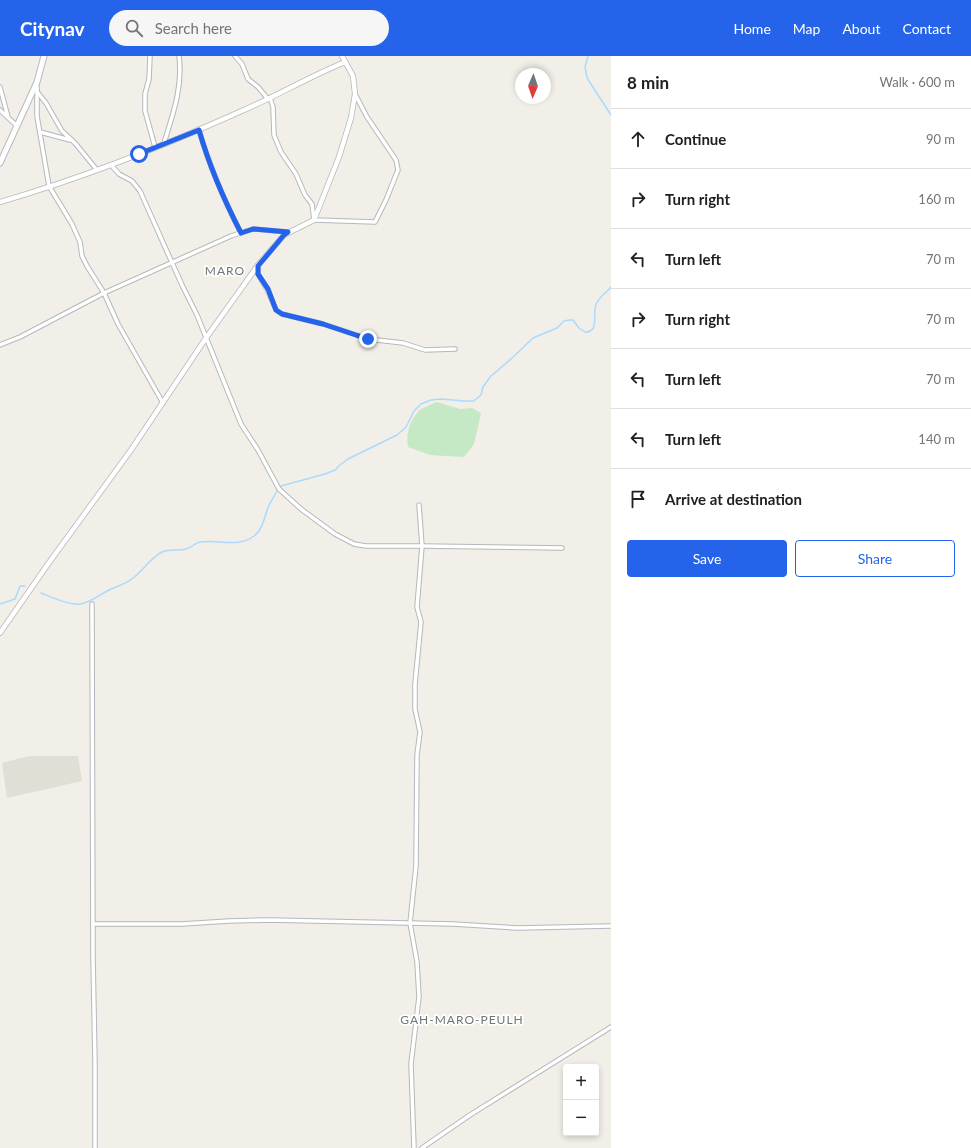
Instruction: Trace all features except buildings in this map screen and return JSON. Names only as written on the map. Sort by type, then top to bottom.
[{"type":"main road","points":[[0,163],[37,82],[44,56]]},
{"type":"street","points":[[150,56],[149,79],[145,94],[145,111],[155,147]]},
{"type":"street","points":[[164,143],[174,111],[180,83],[180,56]]},
{"type":"street","points":[[235,56],[242,64],[248,79],[269,99],[273,107],[274,135],[281,152],[296,174],[305,195],[312,204],[314,220]]},
{"type":"street","points":[[314,220],[339,157],[351,118],[355,94],[353,76],[342,56]]},
{"type":"street","points":[[0,202],[111,165],[199,130],[269,99],[329,68],[346,62]]},
{"type":"street","points":[[37,82],[37,116],[49,186],[72,224],[80,242],[82,256],[87,266],[104,293],[118,324],[163,403]]},
{"type":"street","points":[[0,87],[8,117]]},
{"type":"street","points":[[38,93],[46,103],[62,131],[76,143],[97,170]]},
{"type":"street","points":[[0,633],[163,403],[206,338],[258,266],[284,235],[314,220],[375,222],[398,170],[396,160],[367,117],[355,94]]},
{"type":"street","points":[[0,110],[17,126]]},
{"type":"street","points":[[199,130],[205,151],[228,207],[241,233]]},
{"type":"street","points":[[40,132],[71,140]]},
{"type":"street","points":[[111,165],[119,174],[132,181],[140,191],[198,315],[241,424],[258,450],[278,489],[301,509],[335,534],[354,544],[366,546],[562,548]]},
{"type":"street","points":[[0,345],[20,337],[104,293],[172,261],[241,233],[253,229],[288,232]]},
{"type":"street","points":[[258,266],[258,274],[268,289],[276,310],[282,314],[323,324],[368,339],[403,343],[425,350],[455,349]]},
{"type":"street","points":[[414,1148],[410,1064],[419,996],[417,962],[410,923],[416,866],[417,755],[420,732],[415,709],[415,684],[421,622],[417,606],[422,546],[419,505]]},
{"type":"street","points":[[92,604],[95,1148]]},
{"type":"street","points":[[93,924],[182,924],[269,920],[453,924],[518,928],[611,926]]},
{"type":"street","points":[[422,1148],[470,1115],[611,1027]]},
{"type":"shaded area","points":[[29,756],[78,756],[82,781],[7,798],[2,763]]},
{"type":"green space","points":[[437,402],[460,409],[472,408],[481,413],[474,444],[464,457],[430,455],[408,447],[407,437],[413,419],[425,407]]},
{"type":"waterway","points":[[588,56],[585,67],[587,78],[611,115]]},
{"type":"waterway","points":[[281,486],[335,470],[348,459],[397,435],[406,427],[414,411],[421,404],[431,400],[441,399],[474,401],[481,395],[483,387],[490,377],[533,338],[557,328],[564,321],[569,320],[573,320],[579,328],[585,332],[593,329],[596,305],[599,299],[611,287]]},
{"type":"waterway","points":[[41,593],[66,602],[77,604],[85,603],[130,580],[137,575],[154,557],[162,552],[186,549],[190,548],[196,543],[207,541],[242,542],[248,540],[257,534],[261,528],[268,508],[277,491]]},
{"type":"waterway","points":[[0,604],[15,599],[20,586],[25,586]]},
{"type":"district","name":"MARO","points":[[225,271]]},
{"type":"district","name":"GAH-MARO-PEULH","points":[[462,1020]]},
{"type":"route","points":[[139,154],[199,130],[205,151],[228,207],[241,233],[253,229],[288,232],[258,266],[258,274],[268,289],[276,310],[282,314],[323,324],[368,339]]}]
